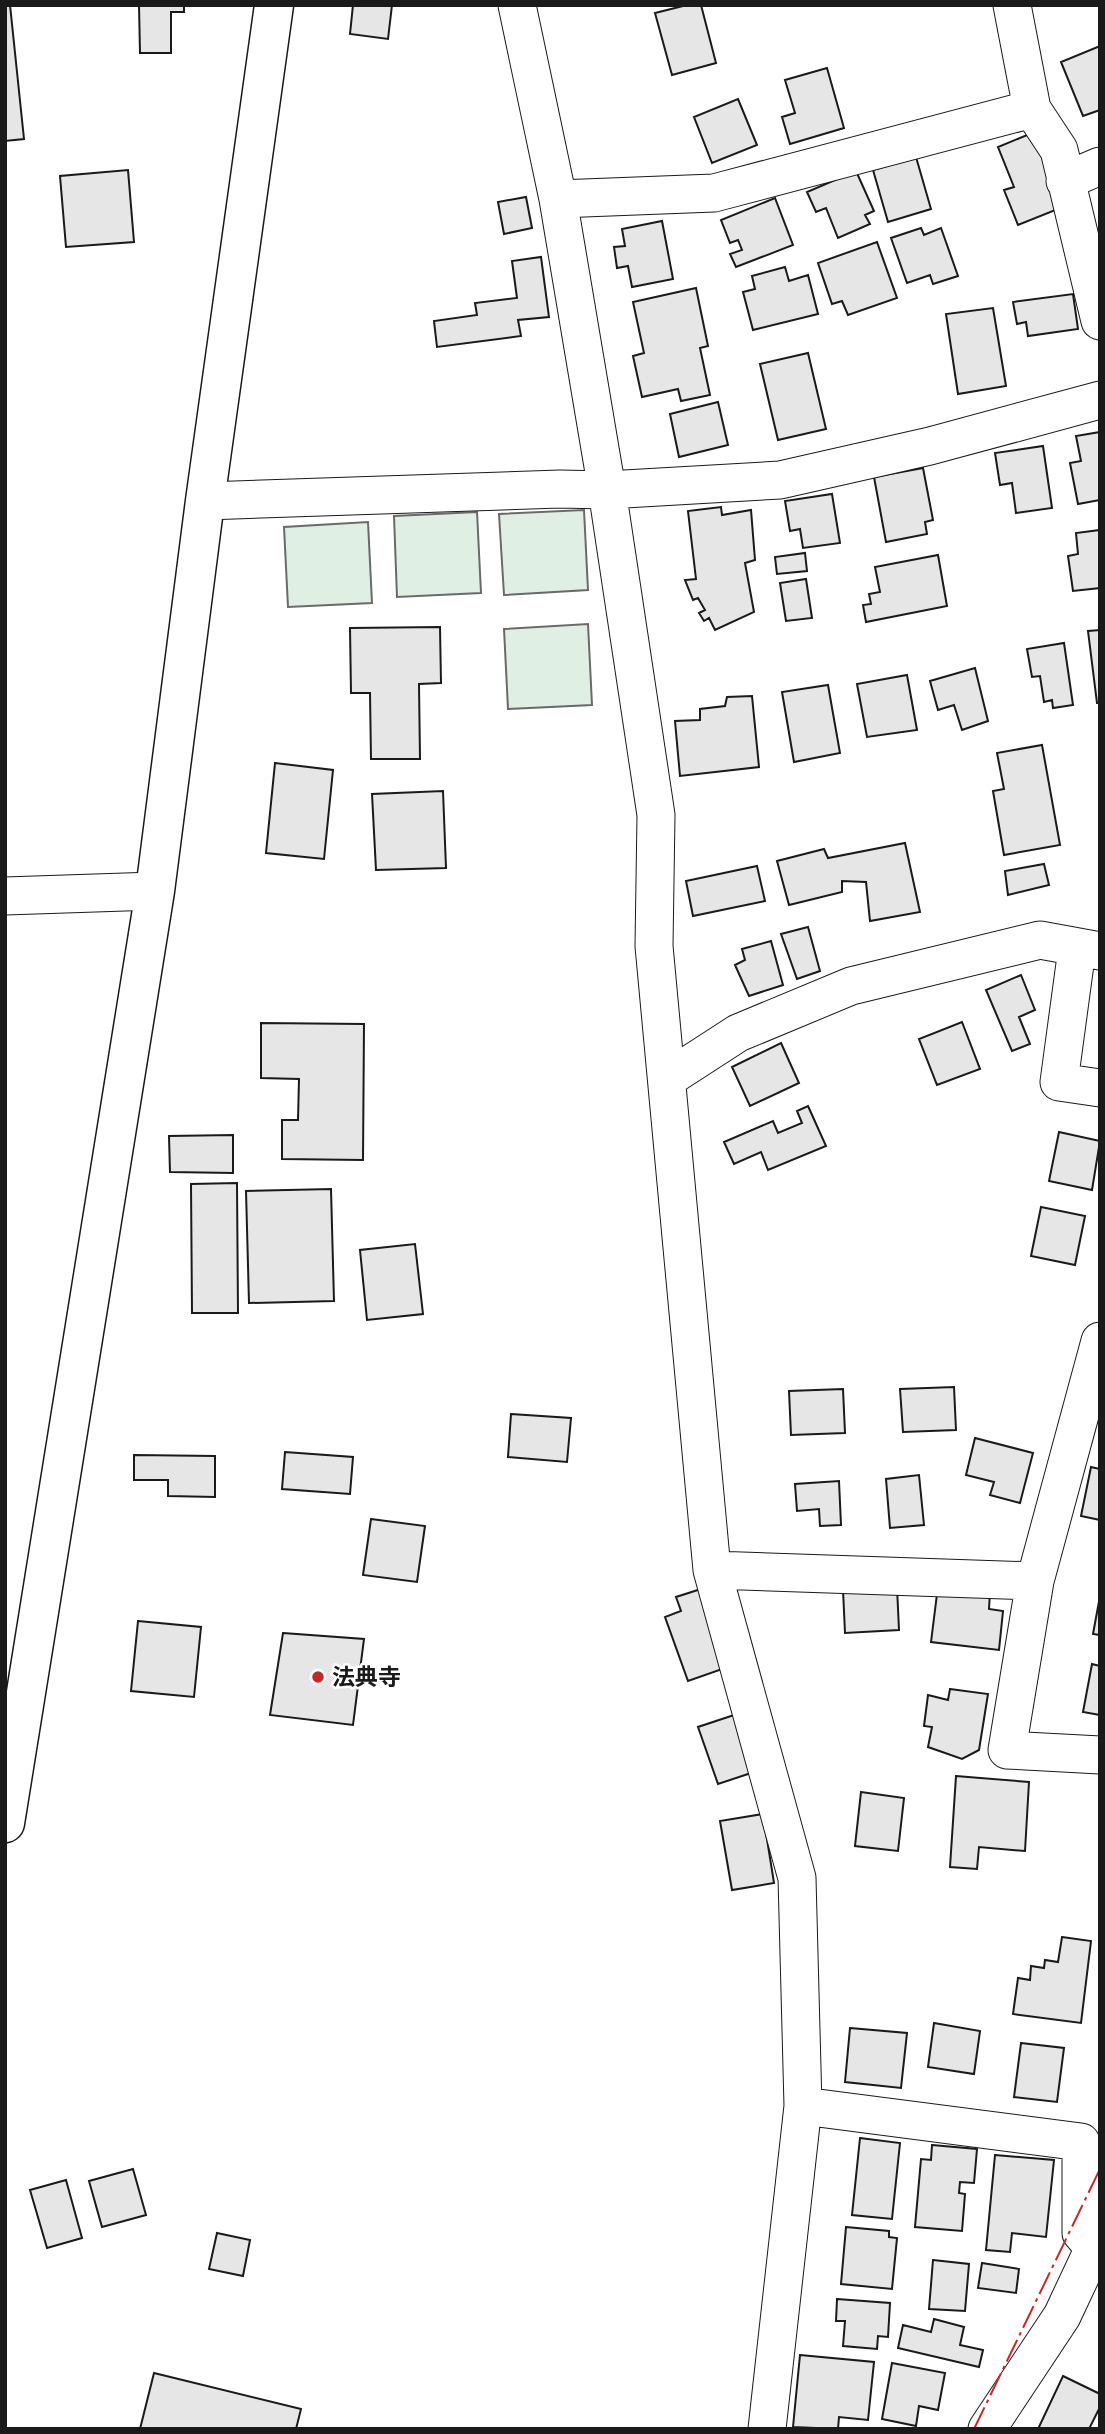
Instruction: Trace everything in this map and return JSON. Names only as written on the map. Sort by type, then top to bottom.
[{"type":"street","points":[[5,1824],[155,891],[205,501],[274,5]]},
{"type":"street","points":[[517,5],[558,199],[607,490],[656,815],[654,946],[712,1570],[797,1878],[803,2106],[767,2429]]},
{"type":"street","points":[[1012,5],[1032,109],[1059,150],[1100,321]]},
{"type":"street","points":[[558,199],[713,193],[1032,109]]},
{"type":"street","points":[[1065,181],[1100,166]]},
{"type":"street","points":[[205,501],[546,489],[607,490],[780,480],[930,446],[1100,400]]},
{"type":"street","points":[[5,896],[155,891]]},
{"type":"street","points":[[667,1079],[738,1033],[851,986],[1040,940],[1088,950],[1059,1082],[1100,1088]]},
{"type":"street","points":[[1100,1341],[1035,1581],[1007,1750],[1100,1755]]},
{"type":"street","points":[[712,1570],[1035,1581]]},
{"type":"street","points":[[803,2106],[1081,2142],[1081,2233],[1097,2242],[1062,2316],[987,2429]]},
{"type":"green space","points":[[584,510],[588,590],[504,595],[499,514]]},
{"type":"green space","points":[[477,512],[481,593],[397,597],[394,516]]},
{"type":"green space","points":[[368,522],[372,603],[288,607],[284,527]]},
{"type":"green space","points":[[588,624],[592,705],[508,709],[504,629]]},
{"type":"building","points":[[5,5],[10,5],[24,139],[5,141]]},
{"type":"building","points":[[139,5],[184,5],[184,12],[171,12],[171,53],[140,53]]},
{"type":"building","points":[[353,5],[392,5],[388,39],[350,34]]},
{"type":"building","points":[[687,5],[701,5],[716,63],[672,75],[655,13]]},
{"type":"building","points":[[1100,46],[1100,110],[1083,116],[1061,62]]},
{"type":"building","points":[[827,68],[844,128],[790,144],[782,117],[795,113],[785,80]]},
{"type":"building","points":[[738,99],[757,145],[712,163],[694,117]]},
{"type":"building","points":[[1032,133],[1063,207],[1018,225],[1004,190],[1014,187],[998,147]]},
{"type":"building","points":[[916,157],[931,209],[888,222],[873,170]]},
{"type":"building","points":[[128,170],[134,242],[66,247],[60,176]]},
{"type":"building","points":[[856,171],[874,211],[865,215],[870,224],[838,238],[826,208],[816,212],[807,192]]},
{"type":"building","points":[[526,197],[532,228],[504,234],[498,202]]},
{"type":"building","points":[[775,198],[793,245],[736,267],[730,254],[742,250],[738,240],[730,243],[721,220]]},
{"type":"building","points":[[662,221],[673,279],[632,287],[628,266],[617,268],[614,247],[625,246],[622,229]]},
{"type":"building","points":[[921,228],[924,235],[941,228],[958,276],[933,284],[930,275],[907,283],[891,238]]},
{"type":"building","points":[[877,242],[897,298],[848,315],[842,301],[832,304],[818,263]]},
{"type":"building","points":[[541,257],[549,317],[518,320],[521,336],[437,347],[434,321],[477,315],[475,303],[517,298],[512,261]]},
{"type":"building","points":[[785,267],[789,281],[808,275],[818,314],[753,330],[743,292],[755,289],[752,276]]},
{"type":"building","points":[[696,288],[708,346],[700,348],[710,395],[681,401],[678,389],[642,397],[633,356],[644,353],[633,302]]},
{"type":"building","points":[[1073,294],[1078,329],[1028,336],[1026,322],[1017,324],[1013,302]]},
{"type":"building","points":[[993,308],[1006,386],[958,394],[946,314]]},
{"type":"building","points":[[808,353],[826,429],[778,440],[760,364]]},
{"type":"building","points":[[718,402],[728,445],[679,457],[670,414]]},
{"type":"building","points":[[1100,432],[1100,500],[1078,504],[1070,463],[1081,461],[1076,436]]},
{"type":"building","points":[[1043,446],[1052,508],[1016,513],[1012,483],[1000,485],[995,453]]},
{"type":"building","points":[[923,468],[933,520],[925,522],[927,534],[886,542],[874,477]]},
{"type":"building","points":[[832,494],[840,543],[803,548],[800,529],[790,531],[785,501]]},
{"type":"building","points":[[721,507],[722,515],[751,510],[755,560],[745,563],[754,612],[715,630],[709,618],[704,621],[699,613],[705,610],[698,598],[693,600],[685,580],[696,579],[688,511]]},
{"type":"building","points":[[1100,530],[1100,588],[1073,591],[1068,556],[1078,554],[1076,533]]},
{"type":"building","points":[[805,553],[807,571],[777,574],[775,557]]},
{"type":"building","points":[[938,555],[947,606],[866,622],[863,605],[871,604],[869,594],[880,592],[875,567]]},
{"type":"building","points":[[806,579],[812,618],[786,621],[780,583]]},
{"type":"building","points":[[440,627],[441,683],[419,684],[420,759],[371,759],[370,693],[351,693],[350,628]]},
{"type":"building","points":[[1100,630],[1100,703],[1097,703],[1088,631]]},
{"type":"building","points":[[1064,643],[1073,705],[1053,708],[1052,700],[1044,702],[1040,676],[1032,677],[1027,649]]},
{"type":"building","points":[[975,668],[988,721],[962,730],[954,705],[938,710],[930,681]]},
{"type":"building","points":[[907,675],[917,730],[867,737],[857,684]]},
{"type":"building","points":[[828,685],[840,753],[794,762],[782,692]]},
{"type":"building","points":[[752,696],[759,767],[680,776],[675,721],[700,720],[700,709],[725,706],[727,697]]},
{"type":"building","points":[[1042,745],[1060,845],[1004,855],[993,791],[1004,789],[997,753]]},
{"type":"building","points":[[275,763],[333,770],[324,859],[266,853]]},
{"type":"building","points":[[443,791],[446,868],[376,870],[372,794]]},
{"type":"building","points":[[905,843],[920,912],[870,921],[866,882],[842,881],[842,892],[789,905],[777,861],[824,849],[828,858]]},
{"type":"building","points":[[1044,864],[1049,885],[1008,895],[1005,871]]},
{"type":"building","points":[[757,866],[765,901],[693,916],[686,881]]},
{"type":"building","points":[[808,927],[820,971],[797,979],[781,934]]},
{"type":"building","points":[[771,941],[783,985],[749,996],[735,965],[745,960],[742,949]]},
{"type":"building","points":[[1021,975],[1035,1010],[1019,1017],[1030,1044],[1012,1051],[986,990]]},
{"type":"building","points":[[962,1022],[980,1069],[937,1085],[919,1039]]},
{"type":"building","points":[[261,1023],[364,1024],[363,1160],[282,1159],[282,1120],[298,1120],[299,1079],[261,1078]]},
{"type":"building","points":[[781,1043],[799,1083],[750,1106],[732,1067]]},
{"type":"building","points":[[808,1106],[826,1146],[768,1170],[761,1152],[734,1164],[724,1142],[773,1121],[778,1133],[802,1123],[797,1111]]},
{"type":"building","points":[[1059,1132],[1100,1141],[1092,1190],[1049,1181]]},
{"type":"building","points":[[233,1135],[233,1173],[170,1172],[169,1136]]},
{"type":"building","points":[[237,1183],[238,1313],[192,1313],[191,1184]]},
{"type":"building","points":[[331,1189],[334,1301],[249,1303],[246,1191]]},
{"type":"building","points":[[1041,1207],[1085,1216],[1075,1265],[1031,1256]]},
{"type":"building","points":[[415,1244],[423,1314],[367,1320],[360,1250]]},
{"type":"building","points":[[954,1387],[956,1430],[903,1432],[900,1389]]},
{"type":"building","points":[[843,1389],[845,1433],[791,1435],[789,1391]]},
{"type":"building","points":[[511,1414],[571,1418],[567,1462],[508,1457]]},
{"type":"building","points":[[975,1438],[1033,1453],[1020,1503],[990,1495],[994,1482],[966,1475]]},
{"type":"building","points":[[285,1452],[353,1457],[350,1494],[282,1489]]},
{"type":"building","points":[[134,1455],[215,1456],[215,1497],[168,1496],[168,1480],[134,1480]]},
{"type":"building","points":[[1091,1467],[1100,1469],[1100,1520],[1081,1516]]},
{"type":"building","points":[[919,1475],[924,1525],[890,1528],[886,1479]]},
{"type":"building","points":[[839,1481],[841,1525],[820,1526],[819,1509],[797,1511],[795,1484]]},
{"type":"building","points":[[371,1519],[425,1526],[417,1582],[363,1575]]},
{"type":"building","points":[[938,1586],[990,1592],[989,1609],[1003,1611],[999,1650],[931,1642]]},
{"type":"building","points":[[897,1587],[899,1630],[845,1633],[843,1590]]},
{"type":"building","points":[[704,1588],[731,1666],[688,1681],[665,1617],[681,1611],[676,1597]]},
{"type":"building","points":[[1100,1596],[1100,1635],[1093,1634]]},
{"type":"building","points":[[138,1621],[201,1627],[194,1697],[131,1691]]},
{"type":"building","name":"法典寺","points":[[283,1633],[364,1639],[353,1725],[270,1715]]},
{"type":"building","points":[[1092,1664],[1100,1666],[1100,1715],[1083,1712]]},
{"type":"building","points":[[950,1689],[988,1694],[979,1750],[962,1759],[928,1747],[932,1727],[924,1726],[928,1695],[948,1700]]},
{"type":"building","points":[[737,1714],[757,1771],[718,1784],[698,1727]]},
{"type":"building","points":[[956,1776],[1029,1782],[1025,1851],[979,1847],[977,1869],[950,1867]]},
{"type":"building","points":[[861,1792],[904,1798],[898,1851],[855,1846]]},
{"type":"building","points":[[763,1814],[774,1883],[732,1890],[720,1821]]},
{"type":"building","points":[[1062,1937],[1091,1941],[1081,2023],[1013,2014],[1018,1978],[1030,1980],[1031,1966],[1044,1968],[1045,1960],[1058,1962]]},
{"type":"building","points":[[934,2023],[980,2031],[974,2074],[928,2067]]},
{"type":"building","points":[[850,2028],[907,2033],[901,2088],[845,2082]]},
{"type":"building","points":[[1021,2043],[1064,2048],[1057,2102],[1014,2097]]},
{"type":"building","points":[[860,2138],[900,2143],[892,2219],[852,2215]]},
{"type":"building","points":[[932,2145],[977,2149],[974,2183],[960,2182],[959,2193],[965,2194],[962,2231],[915,2227],[921,2159],[931,2160]]},
{"type":"building","points":[[995,2155],[1054,2160],[1046,2237],[1012,2233],[1010,2252],[986,2250]]},
{"type":"building","points":[[133,2169],[146,2215],[102,2227],[89,2181]]},
{"type":"building","points":[[66,2180],[82,2238],[47,2248],[30,2190]]},
{"type":"building","points":[[846,2227],[889,2231],[889,2237],[897,2238],[892,2289],[841,2284]]},
{"type":"building","points":[[217,2233],[250,2240],[243,2276],[209,2269]]},
{"type":"building","points":[[933,2260],[969,2264],[965,2311],[929,2309]]},
{"type":"building","points":[[982,2263],[1019,2269],[1016,2293],[978,2288]]},
{"type":"building","points":[[837,2299],[890,2303],[888,2337],[878,2336],[877,2349],[843,2346],[845,2321],[836,2321]]},
{"type":"building","points":[[934,2319],[964,2327],[960,2345],[983,2350],[979,2367],[898,2348],[903,2325],[931,2332]]},
{"type":"building","points":[[800,2355],[874,2362],[868,2420],[839,2417],[838,2429],[793,2427]]},
{"type":"building","points":[[892,2363],[945,2373],[938,2410],[919,2406],[916,2426],[882,2419]]},
{"type":"building","points":[[154,2373],[301,2409],[296,2429],[140,2429]]},
{"type":"building","points":[[1063,2376],[1100,2394],[1100,2407],[1089,2429],[1038,2429]]},
{"type":"power","points":[[974,2429],[1100,2169]]},
{"type":"place","name":"法典寺","points":[[318,1677]]}]
